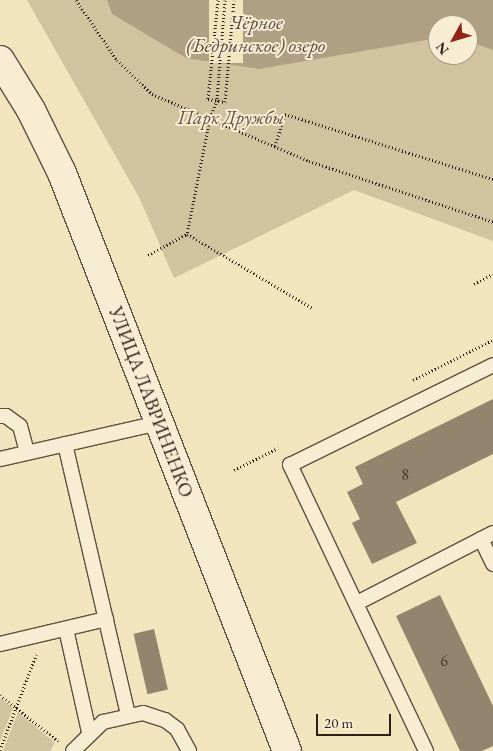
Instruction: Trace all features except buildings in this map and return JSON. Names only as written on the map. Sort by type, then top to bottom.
[{"type":"street","name":"УЛИЦА ЛАВРИНЕНКО","points":[[0,60],[31,110],[62,173],[287,751]]},
{"type":"lane","points":[[426,751],[290,465],[493,365]]},
{"type":"lane","points":[[0,416],[6,416],[20,426],[27,452]]},
{"type":"lane","points":[[0,459],[159,423]]},
{"type":"lane","points":[[66,444],[128,715]]},
{"type":"lane","points":[[357,603],[487,536],[493,564]]},
{"type":"lane","points":[[0,644],[106,619]]},
{"type":"lane","points":[[66,629],[89,732]]},
{"type":"lane","points":[[68,748],[103,722],[143,713],[166,720],[182,735],[189,751]]},
{"type":"path","points":[[76,0],[116,60],[152,94],[309,161],[493,222]]},
{"type":"path","points":[[218,0],[208,99],[225,102],[234,0]]},
{"type":"path","points":[[187,234],[210,118],[217,100],[225,0]]},
{"type":"path","points":[[275,146],[285,114],[493,179]]},
{"type":"path","points":[[148,255],[187,234]]},
{"type":"path","points":[[187,234],[312,308]]},
{"type":"path","points":[[474,284],[493,274]]},
{"type":"path","points":[[0,750],[44,634]]},
{"type":"path","points":[[0,694],[68,748]]},
{"type":"green space","name":"Парк Дружбы","points":[[27,0],[493,0],[493,241],[354,190],[174,278],[140,199]]},
{"type":"green space","points":[[0,698],[13,708],[0,741]]},
{"type":"green space","points":[[18,712],[55,743],[50,751],[3,751]]},
{"type":"water","name":"Чёрное (Бедринское) озеро","points":[[107,0],[493,0],[493,50],[478,45],[478,15],[428,15],[428,40],[259,69],[186,58],[112,14]]},
{"type":"pier","points":[[209,0],[243,0],[243,63],[209,63]]}]
